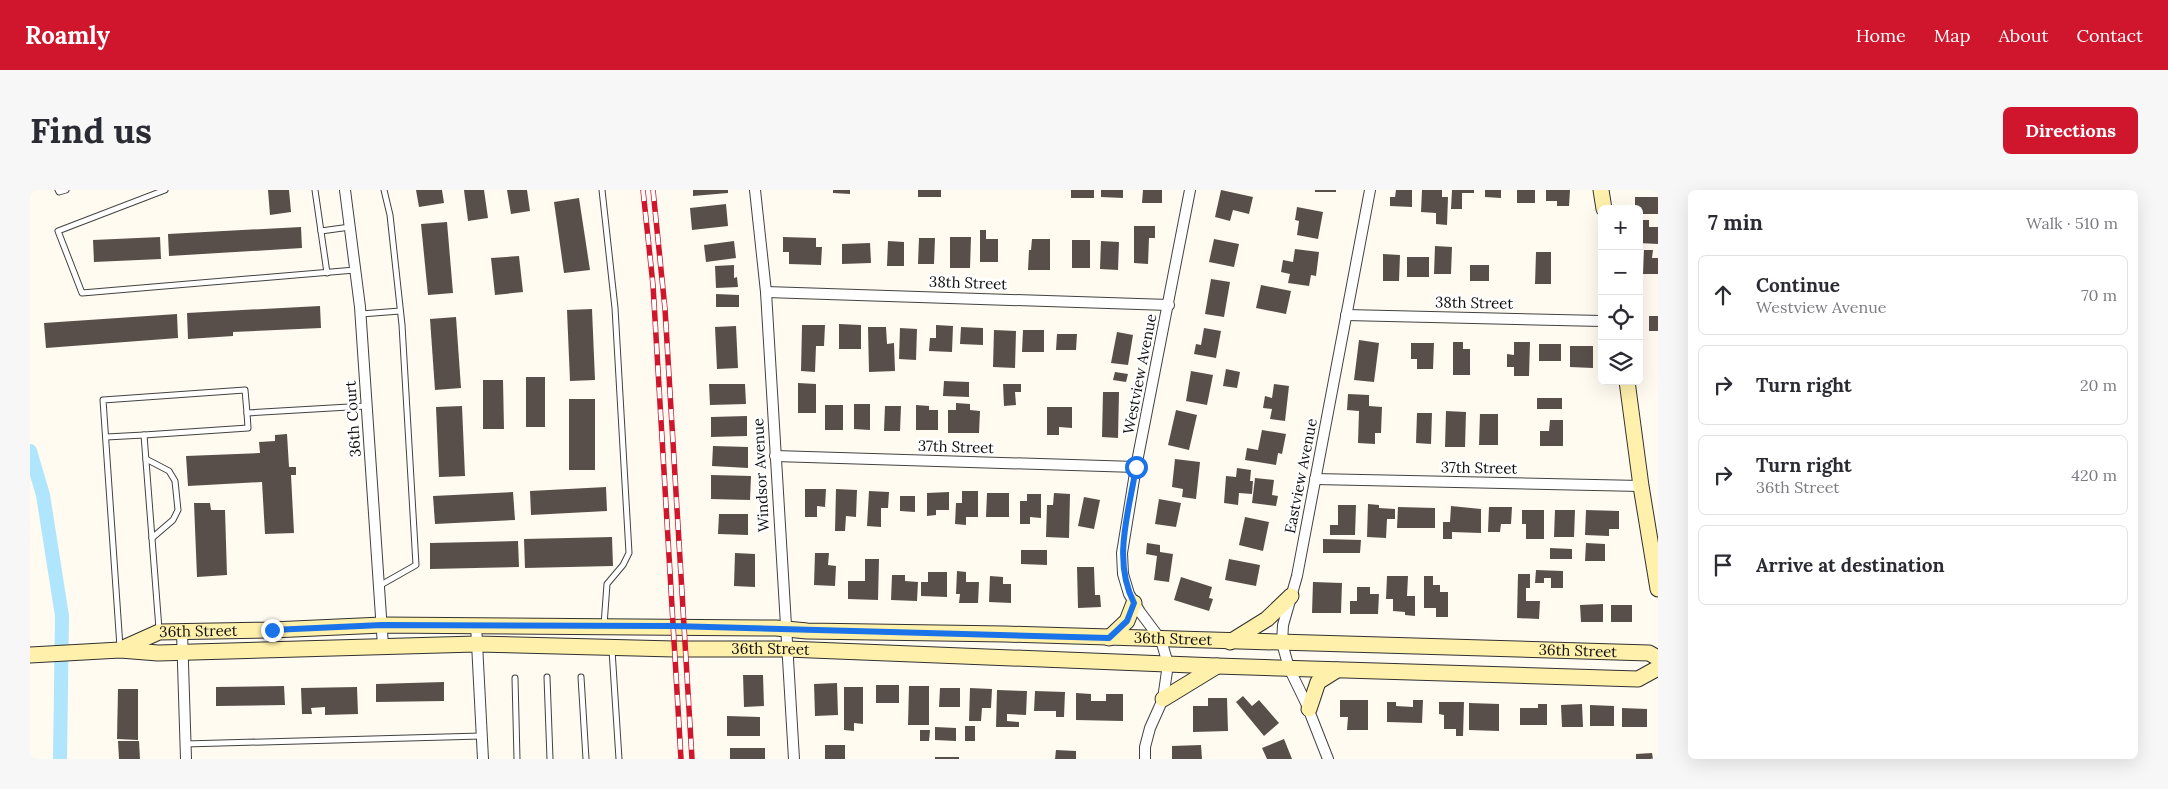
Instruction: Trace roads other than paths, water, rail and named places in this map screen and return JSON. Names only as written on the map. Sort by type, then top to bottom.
[{"type":"street","name":"36th Court","points":[[345,190],[360,314],[383,646]]},
{"type":"street","name":"Windsor Avenue","points":[[755,190],[766,292],[794,759]]},
{"type":"street","name":"Westview Avenue","points":[[1145,759],[1145,747],[1150,728],[1163,699],[1168,664],[1161,640],[1134,603],[1126,584],[1122,564],[1136,467],[1190,190]]},
{"type":"street","name":"Eastview Avenue","points":[[1328,759],[1309,709],[1289,668],[1282,643],[1283,625],[1297,576],[1370,190]]},
{"type":"street","points":[[1601,190],[1603,205]]},
{"type":"street","name":"38th Street","points":[[766,292],[1169,305]]},
{"type":"street","name":"38th Street","points":[[1346,315],[1598,321]]},
{"type":"street","points":[[1628,385],[1641,486],[1658,589]]},
{"type":"street","name":"37th Street","points":[[775,456],[1136,467]]},
{"type":"street","name":"37th Street","points":[[1315,479],[1641,486]]},
{"type":"street","points":[[1230,642],[1267,618],[1292,596]]},
{"type":"street","points":[[1109,638],[1127,621],[1134,603]]},
{"type":"street","name":"36th Street","points":[[120,650],[159,632],[476,624],[785,628],[807,631],[1649,653],[1658,658]]},
{"type":"street","points":[[476,624],[483,759]]},
{"type":"street","points":[[182,632],[186,759]]},
{"type":"street","name":"36th Street","points":[[30,655],[120,650],[183,653],[476,644],[674,649],[786,649],[1217,666],[1638,679],[1658,668]]},
{"type":"street","points":[[1163,699],[1217,666]]},
{"type":"street","points":[[1309,709],[1318,682],[1337,670]]},
{"type":"lane","points":[[58,190],[59,192],[66,190]]},
{"type":"lane","points":[[165,190],[58,231],[82,293],[356,270]]},
{"type":"lane","points":[[315,190],[327,273]]},
{"type":"lane","points":[[379,586],[416,565],[400,311],[390,215],[384,190]]},
{"type":"lane","points":[[602,190],[615,308],[629,553],[623,565],[607,584],[604,625]]},
{"type":"lane","points":[[321,232],[350,227]]},
{"type":"lane","points":[[360,314],[400,311]]},
{"type":"lane","points":[[106,437],[248,428],[245,390],[104,400],[106,437],[120,650]]},
{"type":"lane","points":[[247,413],[367,406]]},
{"type":"lane","points":[[144,435],[159,632]]},
{"type":"lane","points":[[146,459],[169,471],[175,481],[178,510],[173,520],[152,538]]},
{"type":"lane","points":[[612,646],[619,759]]},
{"type":"lane","points":[[547,677],[550,759]]},
{"type":"lane","points":[[581,677],[586,759]]},
{"type":"lane","points":[[515,678],[517,759]]},
{"type":"lane","points":[[185,744],[481,736]]},
{"type":"waterway","points":[[30,451],[43,495],[62,616],[60,759]]},
{"type":"railway","points":[[643,190],[653,285],[681,759]]},
{"type":"railway","points":[[653,190],[665,309],[692,759]]}]
